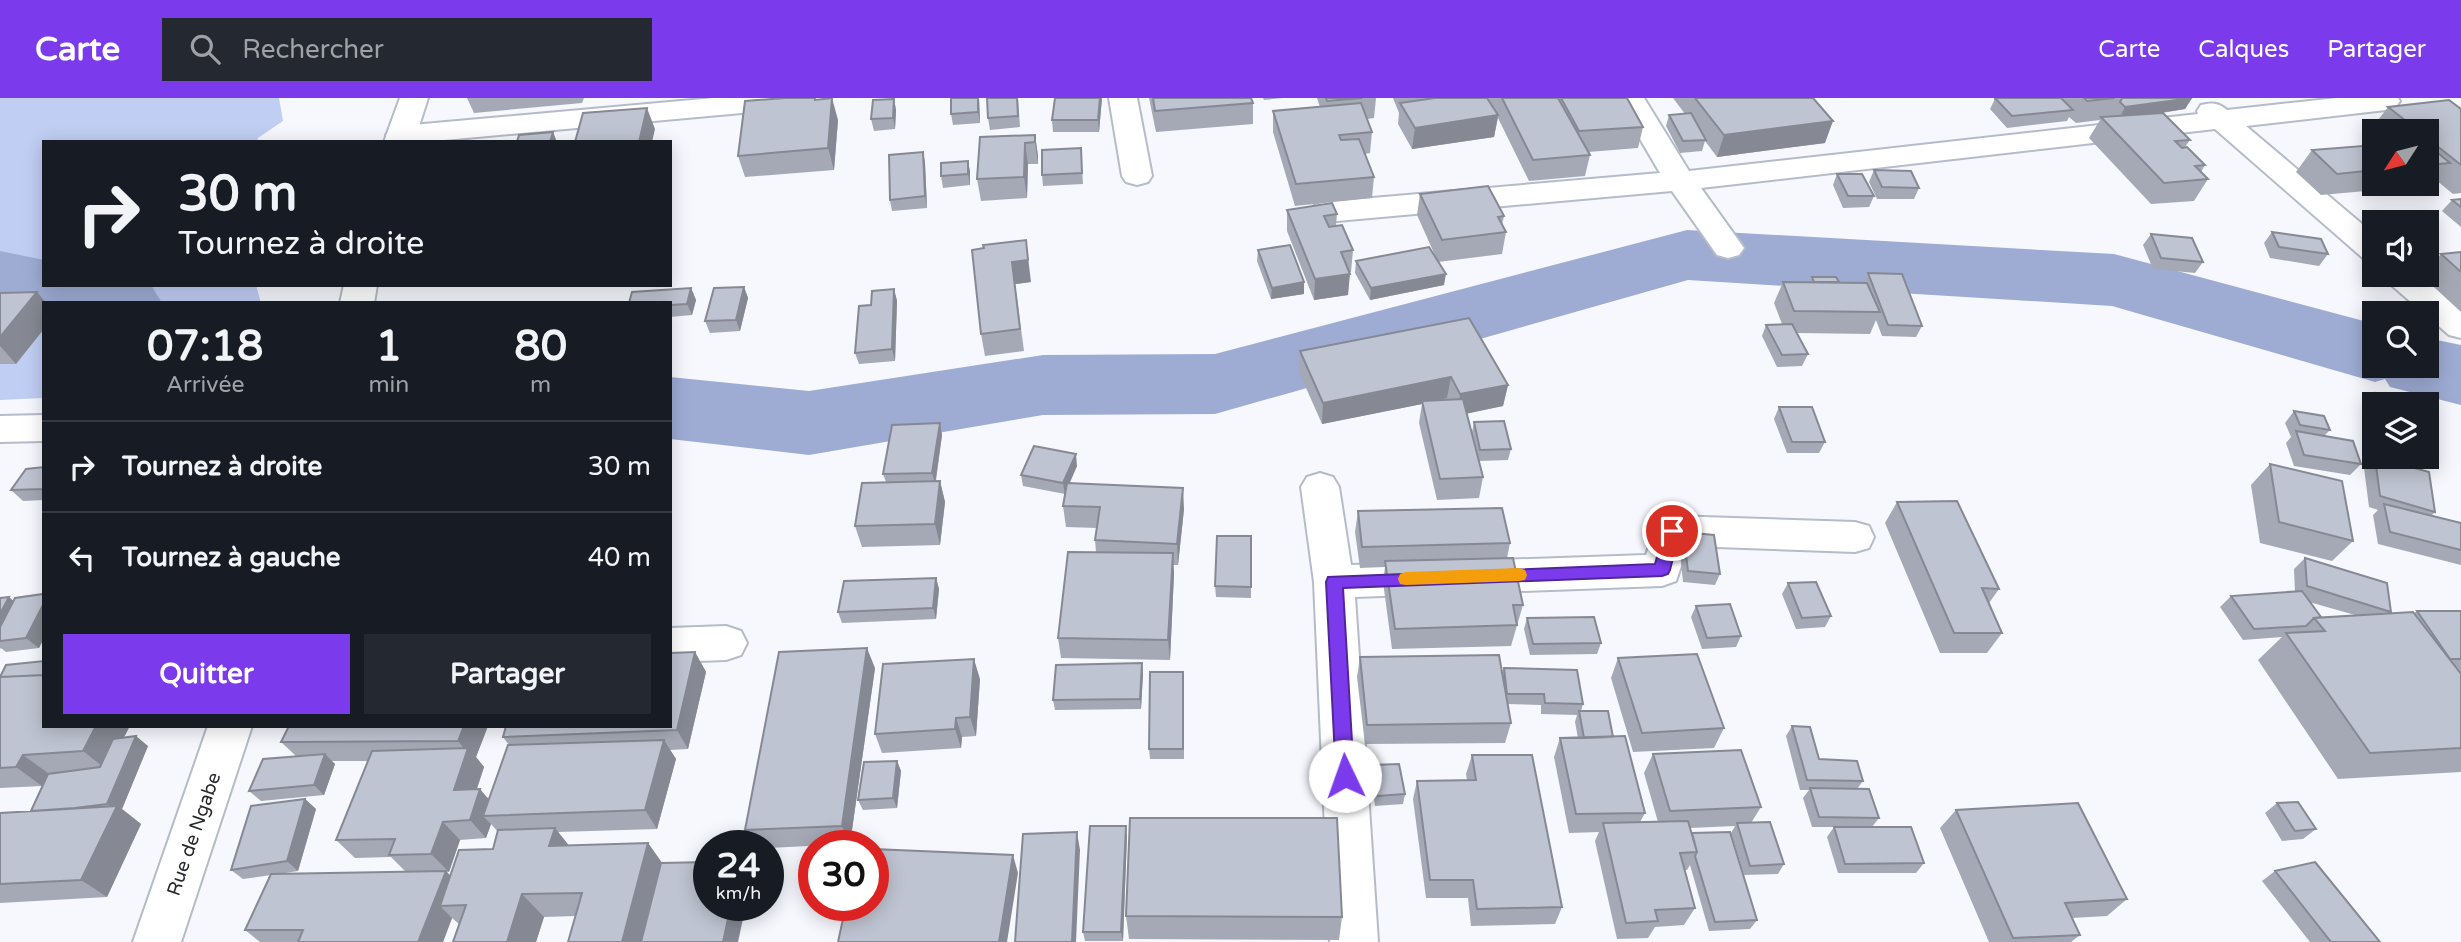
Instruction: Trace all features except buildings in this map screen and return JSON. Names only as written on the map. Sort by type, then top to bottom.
[{"type":"street","points":[[414,98],[400,139],[808,98]]},
{"type":"street","points":[[1124,98],[1137,176]]},
{"type":"street","points":[[1630,98],[1681,181],[1728,248]]},
{"type":"street","points":[[2196,98],[2362,241]]},
{"type":"street","points":[[1326,212],[1681,181],[2386,101]]},
{"type":"street","points":[[2414,287],[2461,327]]},
{"type":"street","points":[[0,429],[42,428]]},
{"type":"street","points":[[1320,487],[1334,582],[1354,942]]},
{"type":"street","points":[[1334,582],[1662,570],[1672,531],[1855,537]]},
{"type":"street","points":[[672,645],[726,643]]},
{"type":"street","name":"Rue de Ngabe","points":[[158,942],[229,728]]},
{"type":"shaded area","points":[[0,98],[279,98],[283,121],[258,140],[42,140],[42,287],[257,287],[260,301],[42,301],[42,398],[0,400]]},
{"type":"waterway","points":[[672,408],[809,423],[1043,385],[1215,384],[1687,255],[2114,280],[2362,349]]},
{"type":"waterway","points":[[0,277],[42,286]]},
{"type":"waterway","points":[[47,287],[112,301]]},
{"type":"waterway","points":[[2439,370],[2461,375]]},
{"type":"slow traffic","points":[[1406,579],[1519,575]]},
{"type":"route","points":[[1345,776],[1334,582],[1662,570],[1672,531]]}]
